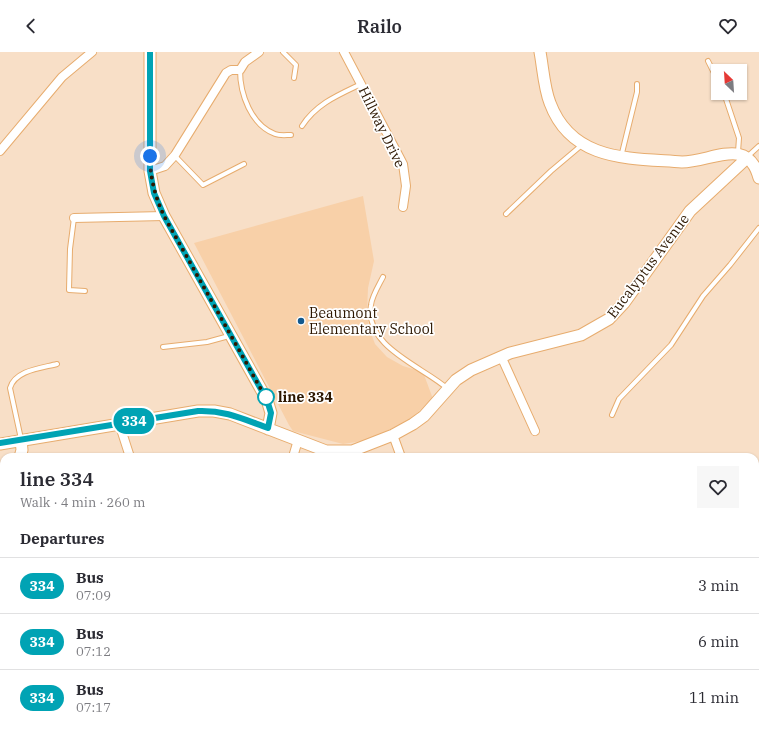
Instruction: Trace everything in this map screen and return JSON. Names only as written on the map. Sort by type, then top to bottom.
[{"type":"main road","points":[[150,52],[150,171],[154,193],[164,216],[232,335],[267,400],[271,413],[268,428]]},
{"type":"main road","points":[[540,52],[549,102],[554,113],[568,131],[592,150],[621,157],[694,162],[728,153],[742,155],[754,165],[759,178]]},
{"type":"main road","name":"Eucalyptus Avenue","points":[[0,444],[119,423],[198,411],[214,411],[230,414],[326,451],[358,453],[417,422],[461,376],[471,370],[502,356],[581,335],[602,325],[624,303],[690,211],[742,155]]},
{"type":"main road","points":[[21,440],[21,453]]},
{"type":"street","points":[[0,152],[62,77],[92,52]]},
{"type":"street","points":[[150,171],[165,166],[174,156],[189,135],[197,118],[226,72],[231,70],[240,70],[245,62],[259,52]]},
{"type":"street","name":"Hillway Drive","points":[[344,52],[403,164],[406,186],[403,207]]},
{"type":"street","points":[[74,218],[164,216]]},
{"type":"street","points":[[502,356],[535,431]]},
{"type":"street","points":[[119,423],[129,453]]},
{"type":"street","points":[[393,435],[400,453]]},
{"type":"street","points":[[294,453],[298,440]]},
{"type":"lane","points":[[283,52],[296,65],[294,78]]},
{"type":"lane","points":[[708,61],[711,67]]},
{"type":"lane","points":[[240,70],[240,82],[246,102],[252,113],[266,128],[276,135],[291,135]]},
{"type":"lane","points":[[302,126],[307,118],[324,102],[361,84]]},
{"type":"lane","points":[[621,157],[637,92],[637,84]]},
{"type":"lane","points":[[726,100],[739,138],[742,155],[759,146]]},
{"type":"lane","points":[[506,214],[551,171],[583,144]]},
{"type":"lane","points":[[174,156],[203,185],[244,164]]},
{"type":"lane","points":[[74,218],[70,249],[69,290],[85,291]]},
{"type":"lane","points":[[612,416],[619,399],[670,345],[703,296],[759,228]]},
{"type":"lane","points":[[383,277],[371,304],[371,317],[374,329],[389,349],[436,378],[448,389]]},
{"type":"lane","points":[[163,347],[207,342],[232,335]]},
{"type":"lane","points":[[21,440],[10,388],[11,382],[19,375],[57,364]]},
{"type":"shaded area","name":"Beaumont Elementary School","points":[[363,196],[374,261],[368,288],[367,313],[369,328],[375,344],[387,357],[403,366],[423,372],[433,399],[410,419],[369,440],[343,444],[293,431],[194,243]]},
{"type":"bus line","name":"334","points":[[0,443],[198,411],[214,411],[230,414],[268,428],[271,420],[271,413],[267,400],[164,216],[154,193],[150,171],[150,52]]},
{"type":"place","name":"Beaumont Elementary School","points":[[301,321]]},
{"type":"place","name":"line 334","points":[[266,397]]},
{"type":"route","points":[[150,156],[150,171],[154,193],[164,216],[267,400],[266,397]]}]
